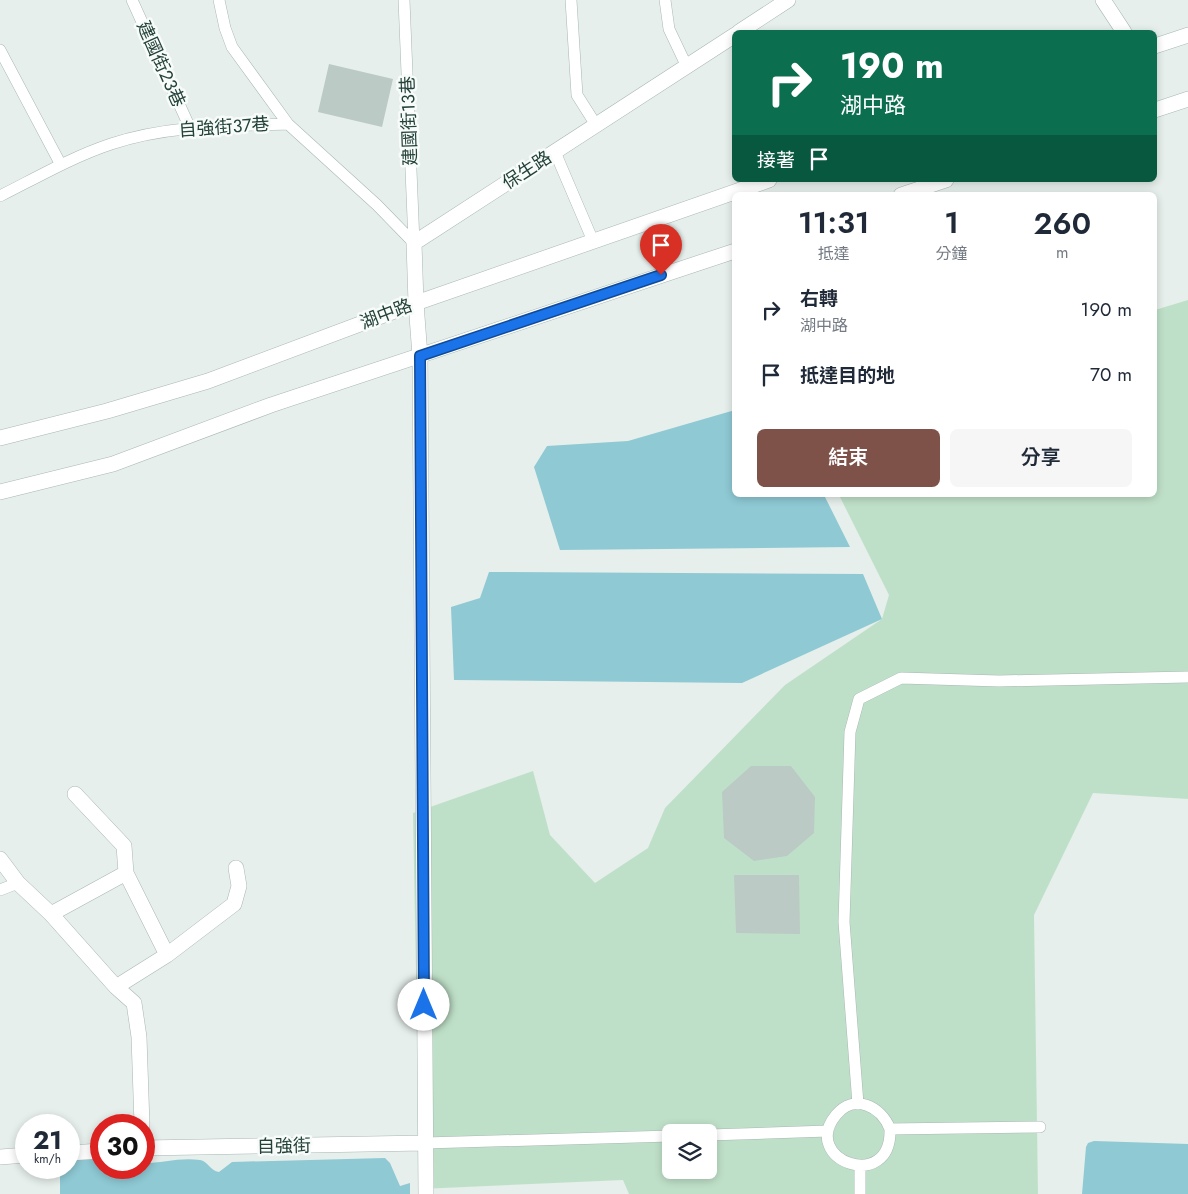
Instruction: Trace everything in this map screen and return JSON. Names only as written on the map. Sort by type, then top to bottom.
[{"type":"street","points":[[742,30],[788,0]]},
{"type":"street","points":[[1103,0],[1123,30]]},
{"type":"street","points":[[1157,45],[1188,35]]},
{"type":"street","name":"保生路","points":[[414,243],[732,37]]},
{"type":"street","points":[[1157,107],[1188,99]]},
{"type":"street","name":"湖中路","points":[[734,192],[763,182]]},
{"type":"street","points":[[910,192],[940,182]]},
{"type":"street","name":"湖中路","points":[[0,438],[107,411],[208,381],[416,303],[732,193]]},
{"type":"street","points":[[414,243],[420,356],[426,1194]]},
{"type":"street","points":[[0,492],[114,464],[271,405],[732,251]]},
{"type":"street","points":[[75,794],[124,846],[126,873],[168,955]]},
{"type":"street","points":[[0,859],[18,883],[51,914],[116,986],[134,1002],[139,1037],[142,1114]]},
{"type":"street","points":[[116,986],[168,955],[234,904],[239,886],[236,868]]},
{"type":"street","points":[[51,914],[126,873]]},
{"type":"street","name":"自強街","points":[[155,1148],[425,1143]]},
{"type":"street","points":[[0,1157],[15,1156]]},
{"type":"lane","name":"建國街23巷","points":[[132,0],[190,128]]},
{"type":"lane","points":[[219,0],[225,28],[232,47],[288,124]]},
{"type":"lane","name":"建國街13巷","points":[[404,0],[414,243]]},
{"type":"lane","points":[[571,0],[577,95],[596,125]]},
{"type":"lane","points":[[665,0],[669,29],[687,67]]},
{"type":"lane","points":[[0,50],[61,165]]},
{"type":"lane","name":"自強街37巷","points":[[0,196],[61,165],[111,144],[147,134],[190,128],[288,124],[377,205],[414,243]]},
{"type":"lane","points":[[555,152],[593,241]]},
{"type":"lane","points":[[858,1104],[844,922],[850,732],[859,699],[901,678],[1000,681],[1188,677]]},
{"type":"lane","points":[[0,890],[18,883]]},
{"type":"lane","points":[[858,1104],[879,1110],[886,1118],[890,1129],[890,1140],[884,1154],[871,1164],[850,1165],[840,1160],[833,1152],[829,1142],[828,1131],[832,1120],[838,1112],[848,1106],[858,1104]]},
{"type":"lane","points":[[890,1129],[1040,1127]]},
{"type":"lane","points":[[717,1134],[828,1131]]},
{"type":"lane","points":[[425,1143],[662,1136]]},
{"type":"lane","points":[[860,1166],[860,1194]]},
{"type":"green space","points":[[1188,300],[1188,799],[1093,793],[1034,915],[1038,1194],[629,1194],[623,1180],[420,1189],[413,813],[533,771],[550,835],[595,883],[648,848],[665,808],[785,685],[882,619],[889,595],[840,497],[1157,497],[1157,309]]},
{"type":"water","points":[[732,411],[732,497],[825,497],[850,547],[560,550],[534,467],[547,446],[628,441]]},
{"type":"water","points":[[489,572],[863,574],[882,619],[742,683],[454,680],[451,607],[480,598]]},
{"type":"water","points":[[1094,1141],[1188,1144],[1188,1194],[1082,1194],[1086,1147],[1088,1143]]},
{"type":"water","points":[[90,1153],[90,1179],[155,1179],[155,1162],[193,1159],[205,1162],[213,1170],[219,1172],[232,1162],[385,1158],[390,1163],[400,1186],[410,1183],[410,1194],[60,1194],[60,1179],[80,1179],[80,1155]]},
{"type":"building","points":[[329,64],[393,79],[382,127],[318,112]]},
{"type":"building","points":[[751,766],[791,766],[815,797],[814,833],[787,856],[754,861],[724,838],[722,792]]},
{"type":"building","points":[[734,875],[799,875],[800,934],[736,933]]},
{"type":"route","points":[[424,1005],[420,356],[661,275]]}]
